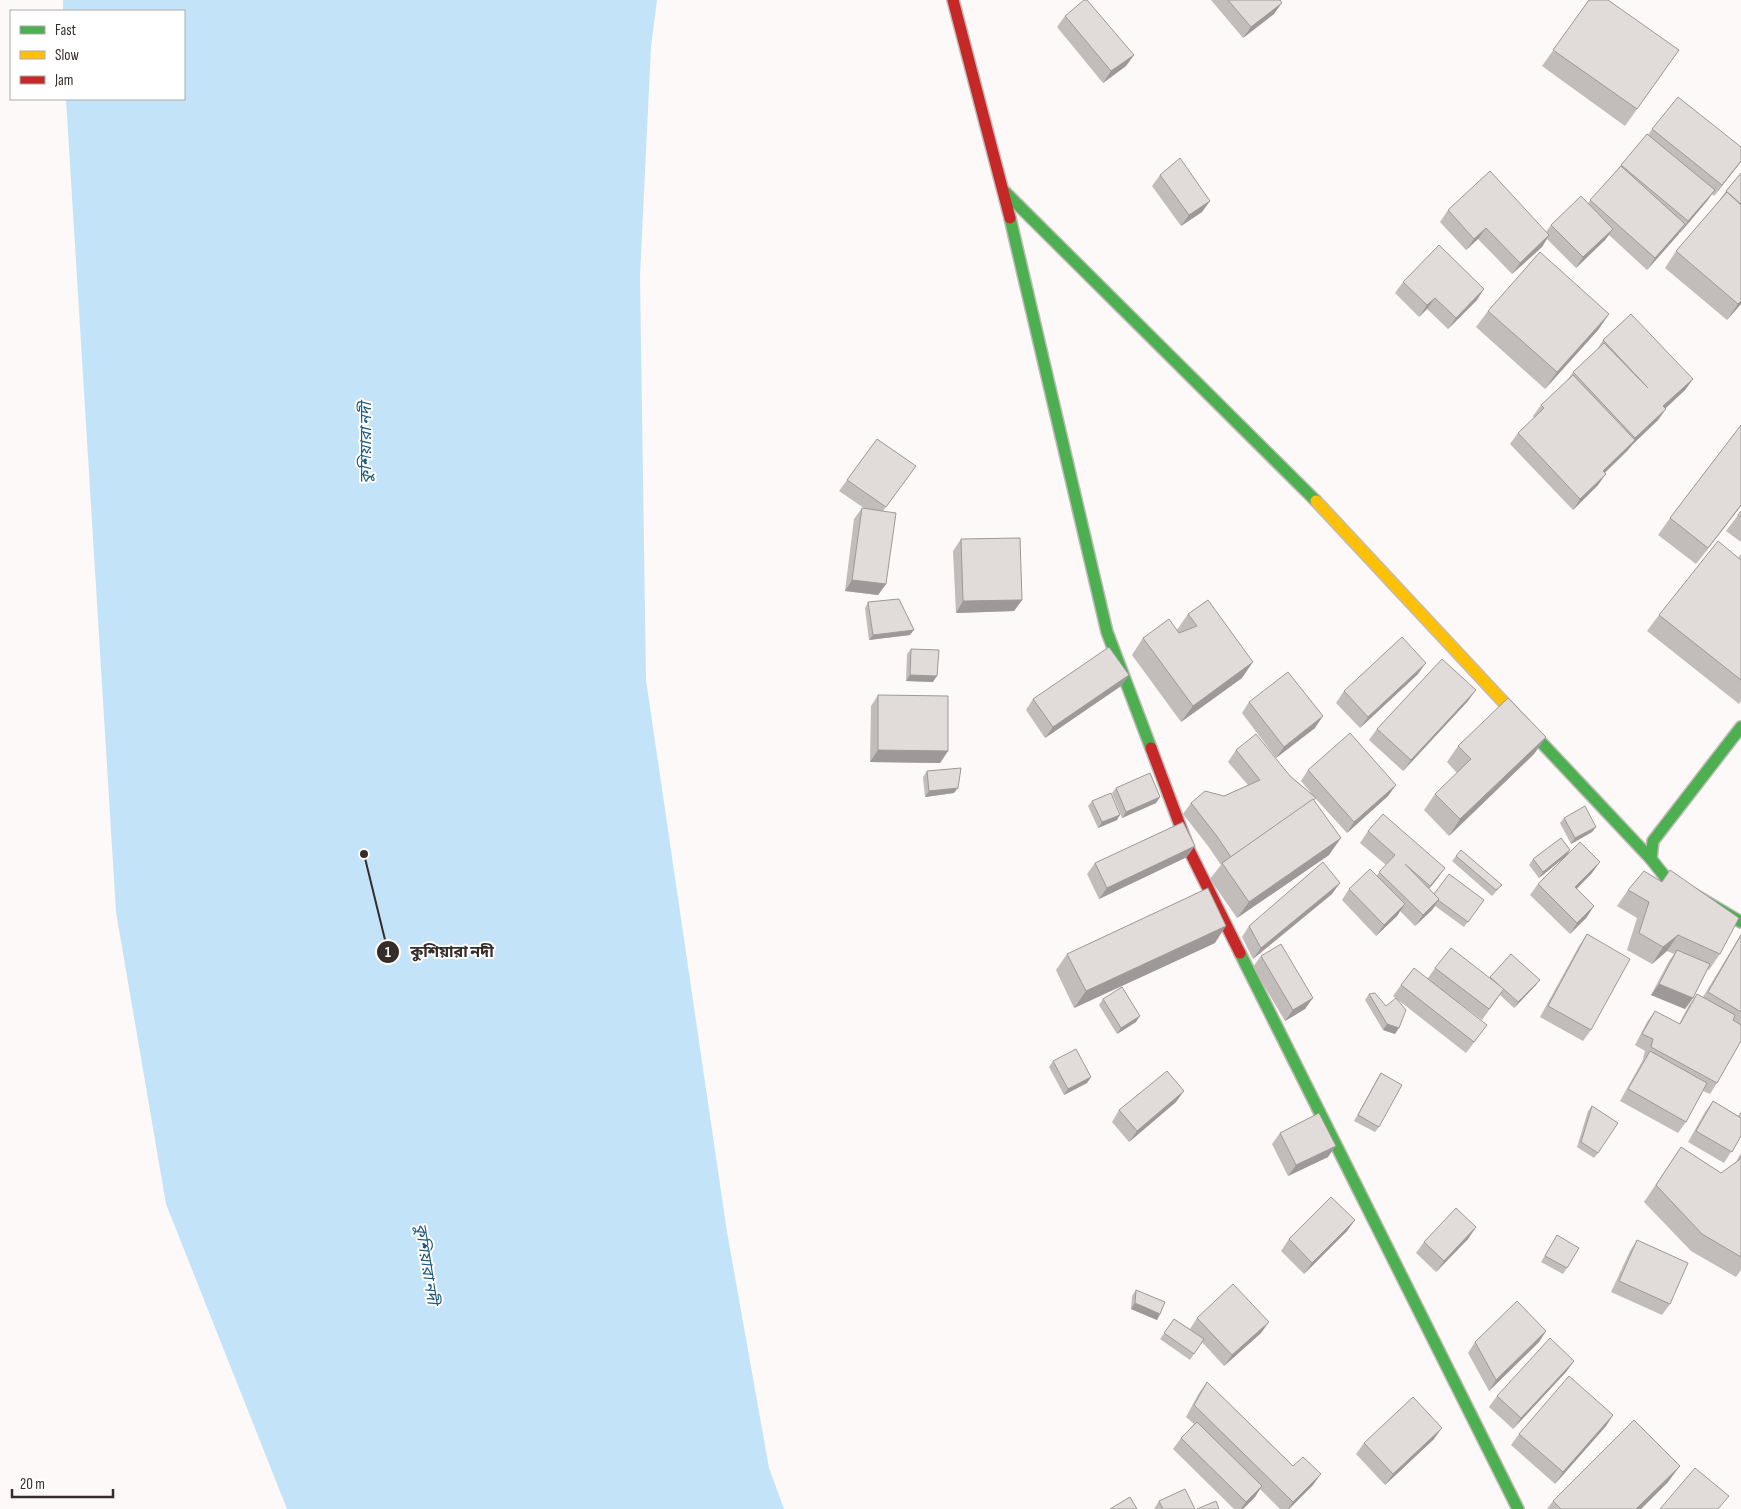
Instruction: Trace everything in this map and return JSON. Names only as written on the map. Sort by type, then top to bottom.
[{"type":"street","points":[[953,0],[1004,191],[1107,632],[1190,852],[1518,1509]]},
{"type":"street","points":[[1004,191],[1313,498],[1651,859],[1666,878],[1741,922]]},
{"type":"street","points":[[1651,859],[1653,841],[1741,727]]},
{"type":"water","points":[[63,0],[657,0],[651,47],[640,276],[646,680],[727,1232],[769,1468],[784,1509],[287,1509],[166,1204],[116,912],[66,100],[185,100],[185,10],[63,10]]},
{"type":"building","points":[[1084,0],[1087,0],[1134,55],[1111,71],[1065,16]]},
{"type":"building","points":[[1228,0],[1280,0],[1282,3],[1251,27]]},
{"type":"building","points":[[1589,0],[1608,0],[1679,50],[1637,109],[1553,50]]},
{"type":"building","points":[[1678,97],[1741,147],[1741,161],[1722,185],[1652,129]]},
{"type":"building","points":[[1647,134],[1715,190],[1688,221],[1621,165]]},
{"type":"building","points":[[1180,158],[1210,201],[1189,215],[1160,175]]},
{"type":"building","points":[[1621,166],[1685,224],[1655,258],[1590,200]]},
{"type":"building","points":[[1490,171],[1549,235],[1520,263],[1486,228],[1474,239],[1448,210]]},
{"type":"building","points":[[1741,173],[1741,204],[1726,191]]},
{"type":"building","points":[[1727,192],[1741,205],[1741,301],[1738,304],[1676,251]]},
{"type":"building","points":[[1581,196],[1613,229],[1583,257],[1551,225]]},
{"type":"building","points":[[1439,245],[1484,289],[1456,318],[1435,298],[1427,305],[1403,282]]},
{"type":"building","points":[[1540,252],[1609,314],[1557,372],[1488,311]]},
{"type":"building","points":[[1631,314],[1693,379],[1663,406],[1666,409],[1635,438],[1573,372],[1604,343],[1648,388],[1603,340]]},
{"type":"building","points":[[1573,375],[1635,440],[1603,471],[1606,474],[1580,499],[1518,433],[1544,408],[1541,405]]},
{"type":"building","points":[[1741,425],[1741,505],[1708,548],[1670,518]]},
{"type":"building","points":[[877,439],[916,466],[886,507],[847,480]]},
{"type":"building","points":[[862,508],[896,513],[886,584],[852,580]]},
{"type":"building","points":[[1020,538],[1022,600],[963,601],[961,539]]},
{"type":"building","points":[[1718,541],[1741,560],[1741,680],[1659,615]]},
{"type":"building","points":[[899,599],[914,630],[873,635],[868,602]]},
{"type":"building","points":[[1208,600],[1253,662],[1193,706],[1143,638],[1169,619],[1179,633],[1197,626],[1188,614]]},
{"type":"building","points":[[1402,637],[1426,663],[1368,717],[1344,691]]},
{"type":"building","points":[[1109,647],[1129,675],[1053,727],[1033,699]]},
{"type":"building","points":[[911,649],[939,650],[937,676],[910,675]]},
{"type":"building","points":[[1442,659],[1476,690],[1411,760],[1377,729]]},
{"type":"building","points":[[1288,672],[1323,716],[1284,747],[1249,702]]},
{"type":"building","points":[[878,695],[948,696],[948,751],[878,750]]},
{"type":"building","points":[[1508,698],[1546,737],[1460,819],[1435,794],[1471,759],[1458,746]]},
{"type":"building","points":[[1350,733],[1396,785],[1354,822],[1308,770]]},
{"type":"building","points":[[1256,734],[1290,776],[1316,798],[1231,857],[1191,803],[1205,791],[1224,796],[1260,780],[1236,750]]},
{"type":"building","points":[[961,768],[958,788],[929,791],[927,771]]},
{"type":"building","points":[[1150,773],[1160,797],[1126,812],[1116,788]]},
{"type":"building","points":[[1111,793],[1120,815],[1102,822],[1092,801]]},
{"type":"building","points":[[1313,799],[1341,838],[1249,902],[1222,863]]},
{"type":"building","points":[[1585,806],[1596,827],[1575,838],[1564,818]]},
{"type":"building","points":[[1383,814],[1445,868],[1430,886],[1405,864],[1439,899],[1423,915],[1379,872],[1395,855],[1368,831]]},
{"type":"building","points":[[1183,822],[1195,846],[1107,888],[1095,863]]},
{"type":"building","points":[[1561,838],[1570,850],[1543,872],[1533,859]]},
{"type":"building","points":[[1580,842],[1600,862],[1575,887],[1594,906],[1577,923],[1538,884]]},
{"type":"building","points":[[1461,850],[1502,885],[1496,890],[1456,856]]},
{"type":"building","points":[[1323,862],[1340,883],[1261,948],[1249,926]]},
{"type":"building","points":[[1370,869],[1405,904],[1384,925],[1349,889]]},
{"type":"building","points":[[1670,870],[1739,918],[1720,954],[1678,935],[1663,947],[1639,933],[1649,902],[1628,890],[1644,871],[1662,882]]},
{"type":"building","points":[[1449,874],[1484,900],[1468,922],[1438,900],[1434,894]]},
{"type":"building","points":[[1208,888],[1226,926],[1086,991],[1067,954]]},
{"type":"building","points":[[1587,934],[1630,959],[1591,1030],[1548,1006]]},
{"type":"building","points":[[1741,935],[1741,1012],[1708,992]]},
{"type":"building","points":[[1281,944],[1313,998],[1293,1010],[1261,956]]},
{"type":"building","points":[[1451,948],[1504,989],[1489,1009],[1435,968]]},
{"type":"building","points":[[1677,950],[1710,964],[1693,998],[1659,984]]},
{"type":"building","points":[[1511,954],[1540,980],[1518,1002],[1490,977]]},
{"type":"building","points":[[1414,968],[1487,1025],[1474,1042],[1401,985]]},
{"type":"building","points":[[1122,987],[1140,1016],[1121,1028],[1103,999]]},
{"type":"building","points":[[1375,993],[1386,1006],[1396,998],[1406,1010],[1399,1028],[1387,1024],[1369,994]]},
{"type":"building","points":[[1697,994],[1735,1015],[1733,1020],[1741,1025],[1741,1041],[1717,1083],[1651,1047],[1653,1039],[1642,1034],[1655,1011],[1680,1024]]},
{"type":"building","points":[[1076,1049],[1091,1077],[1068,1089],[1053,1061]]},
{"type":"building","points":[[1650,1051],[1707,1083],[1686,1122],[1628,1089]]},
{"type":"building","points":[[1167,1071],[1184,1091],[1137,1131],[1119,1110]]},
{"type":"building","points":[[1381,1073],[1402,1085],[1379,1127],[1358,1115]]},
{"type":"building","points":[[1713,1101],[1741,1118],[1741,1136],[1732,1152],[1696,1131]]},
{"type":"building","points":[[1592,1106],[1618,1123],[1598,1153],[1581,1142]]},
{"type":"building","points":[[1319,1113],[1336,1146],[1296,1165],[1280,1133]]},
{"type":"building","points":[[1681,1147],[1721,1173],[1739,1160],[1741,1156],[1741,1257],[1702,1234],[1656,1185]]},
{"type":"building","points":[[1331,1197],[1355,1220],[1312,1263],[1289,1239]]},
{"type":"building","points":[[1456,1208],[1476,1227],[1444,1261],[1424,1242]]},
{"type":"building","points":[[1557,1235],[1579,1248],[1567,1268],[1545,1256]]},
{"type":"building","points":[[1637,1240],[1688,1263],[1670,1304],[1619,1281]]},
{"type":"building","points":[[1233,1284],[1269,1322],[1232,1355],[1197,1318]]},
{"type":"building","points":[[1136,1290],[1165,1302],[1160,1314],[1135,1303]]},
{"type":"building","points":[[1517,1301],[1546,1331],[1496,1380],[1475,1342]]},
{"type":"building","points":[[1174,1319],[1204,1339],[1194,1354],[1164,1333]]},
{"type":"building","points":[[1550,1338],[1574,1361],[1521,1418],[1497,1396]]},
{"type":"building","points":[[1569,1376],[1613,1415],[1563,1472],[1519,1434]]},
{"type":"building","points":[[1207,1382],[1293,1466],[1303,1457],[1321,1474],[1293,1502],[1194,1405]]},
{"type":"building","points":[[1413,1397],[1442,1428],[1393,1474],[1364,1443]]},
{"type":"building","points":[[1634,1420],[1680,1466],[1636,1509],[1561,1509],[1553,1501]]},
{"type":"building","points":[[1197,1422],[1262,1486],[1246,1502],[1181,1438]]},
{"type":"building","points":[[1695,1468],[1729,1496],[1718,1509],[1660,1509]]},
{"type":"building","points":[[1185,1489],[1195,1509],[1163,1509],[1159,1501]]},
{"type":"building","points":[[1130,1497],[1137,1509],[1110,1509]]},
{"type":"building","points":[[1216,1501],[1219,1509],[1197,1509]]},
{"type":"traffic: fast","points":[[1004,191],[1316,501]]},
{"type":"traffic: fast","points":[[1010,218],[1107,632],[1151,748]]},
{"type":"traffic: fast","points":[[1524,724],[1651,859]]},
{"type":"traffic: fast","points":[[1741,727],[1653,841],[1651,859],[1666,878],[1741,922]]},
{"type":"traffic: fast","points":[[1240,953],[1518,1509]]},
{"type":"traffic: slow","points":[[1316,501],[1524,724]]},
{"type":"traffic: jam","points":[[953,0],[1010,218]]},
{"type":"traffic: jam","points":[[1151,748],[1190,852],[1240,953]]},
{"type":"place","name":"কুশিয়ারা নদী","points":[[364,854]]}]
